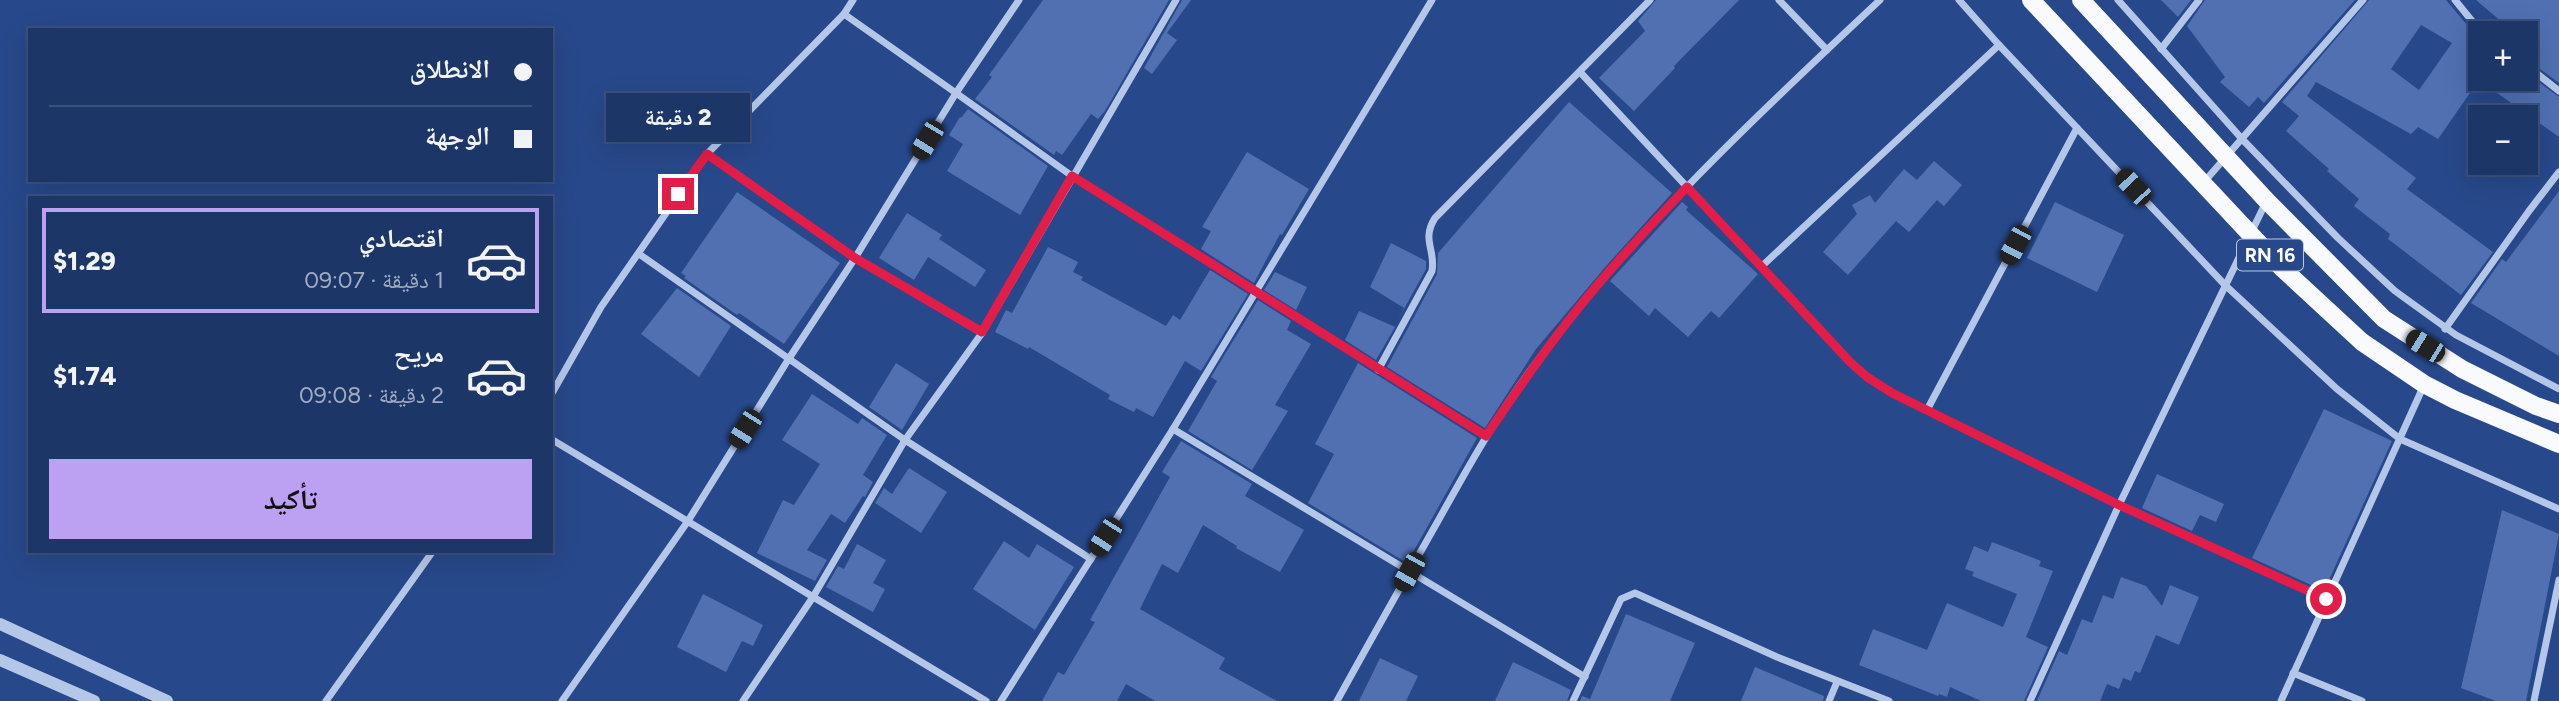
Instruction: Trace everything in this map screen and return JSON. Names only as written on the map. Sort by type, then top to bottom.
[{"type":"main road","name":"RN 16","points":[[2031,0],[2251,235],[2361,342],[2424,384],[2492,417],[2559,444]]},
{"type":"main road","name":"RN 16","points":[[2081,0],[2267,201],[2384,319],[2462,369],[2536,406],[2559,414]]},
{"type":"street","points":[[553,391],[601,307],[707,154],[844,14],[853,0]]},
{"type":"street","points":[[562,701],[688,521],[956,93],[1019,0]]},
{"type":"street","points":[[743,701],[813,597],[905,440],[982,332],[1176,0]]},
{"type":"street","points":[[1001,701],[1173,429],[1433,0]]},
{"type":"street","points":[[1378,370],[1432,271],[1433,263],[1427,240],[1435,218],[1650,0]]},
{"type":"street","points":[[1779,0],[1827,50]]},
{"type":"street","points":[[1336,701],[1486,436],[1531,369],[1633,244],[1687,187],[1880,0]]},
{"type":"street","points":[[1959,0],[1998,45],[2225,285],[2337,389],[2400,439],[2559,509]]},
{"type":"street","points":[[2118,0],[2243,140],[2338,238],[2395,291],[2445,329],[2559,389]]},
{"type":"street","points":[[2161,48],[2199,0]]},
{"type":"street","points":[[2204,182],[2363,0]]},
{"type":"street","points":[[2455,0],[2472,21]]},
{"type":"street","points":[[844,14],[1072,176],[1486,436]]},
{"type":"street","points":[[1761,267],[1998,45]]},
{"type":"street","points":[[1580,72],[1850,362],[1867,377],[1892,393],[2119,505],[2326,599]]},
{"type":"street","points":[[2538,74],[2559,91]]},
{"type":"street","points":[[1927,410],[2077,128]]},
{"type":"street","points":[[707,154],[855,258],[982,332]]},
{"type":"street","points":[[2445,329],[2559,172]]},
{"type":"street","points":[[2030,701],[2119,505],[2267,201]]},
{"type":"street","points":[[639,254],[905,440],[1091,559]]},
{"type":"street","points":[[2281,701],[2424,384]]},
{"type":"street","points":[[1173,429],[1585,677]]},
{"type":"street","points":[[553,440],[986,701]]},
{"type":"street","points":[[326,701],[432,553]]},
{"type":"street","points":[[2534,701],[2559,580]]},
{"type":"street","points":[[1573,701],[1621,599],[1634,593],[1837,682],[1889,701]]},
{"type":"street","points":[[0,624],[167,701]]},
{"type":"street","points":[[0,660],[94,701]]},
{"type":"street","points":[[2293,673],[2362,701]]},
{"type":"street","points":[[1829,701],[1837,682]]},
{"type":"building","points":[[1043,0],[1169,0],[1105,111],[1098,119],[1091,114],[1062,155],[1056,151],[1054,155],[975,99]]},
{"type":"building","points":[[1182,0],[1191,0],[1167,33],[1177,40],[1152,74],[1144,68]]},
{"type":"building","points":[[1656,0],[1739,0],[1634,111],[1599,78],[1645,31],[1638,21]]},
{"type":"building","points":[[2161,0],[2191,0],[2178,17]]},
{"type":"building","points":[[2205,0],[2355,0],[2264,103],[2258,97],[2249,107],[2220,82],[2225,77],[2187,26]]},
{"type":"building","points":[[2369,0],[2446,0],[2468,26],[2468,91],[2471,91],[2438,139],[2418,127],[2411,134],[2316,82],[2307,96],[2416,178],[2407,189],[2493,252],[2461,295],[2388,239],[2390,234],[2354,206],[2359,199],[2286,131],[2299,116],[2282,102]],"holes":[[[2421,25],[2452,43],[2419,90],[2391,69]]]},
{"type":"building","points":[[2476,0],[2559,0],[2559,83],[2538,68],[2538,21],[2501,21]]},
{"type":"building","points":[[2538,82],[2559,97],[2559,137],[2538,122],[2538,105],[2514,105],[2494,91],[2538,91]]},
{"type":"building","points":[[1569,102],[1672,193],[1536,349],[1485,428],[1387,367],[1437,274],[1438,253]]},
{"type":"building","points":[[968,109],[1048,166],[1020,215],[947,171],[963,144],[949,135]]},
{"type":"building","points":[[1247,152],[1309,189],[1282,235],[1280,234],[1254,283],[1201,249],[1211,231],[1202,227]]},
{"type":"building","points":[[1934,161],[1962,185],[1944,206],[1937,200],[1909,232],[1896,221],[1848,275],[1823,252],[1857,214],[1852,205],[1870,195],[1875,203],[1904,169],[1917,180]]},
{"type":"building","points":[[2559,191],[2559,356],[2471,303],[2502,259],[2506,262]]},
{"type":"building","points":[[737,192],[840,263],[784,344],[739,313],[737,315],[684,278],[686,276],[681,273]]},
{"type":"building","points":[[1682,202],[1688,207],[1686,210],[1758,274],[1719,318],[1711,311],[1688,337],[1655,308],[1649,316],[1610,281]]},
{"type":"building","points":[[2055,202],[2124,235],[2097,292],[2027,258]]},
{"type":"building","points":[[907,213],[942,235],[939,239],[986,270],[975,287],[928,257],[914,280],[879,258]]},
{"type":"building","points":[[1391,243],[1426,261],[1426,269],[1398,320],[1404,308],[1370,287]]},
{"type":"building","points":[[1048,247],[1078,262],[1073,272],[1083,277],[1081,280],[1166,326],[1173,315],[1180,320],[1210,270],[1248,294],[1201,371],[1185,361],[1153,417],[1136,408],[1134,412],[1108,399],[1110,395],[1029,347],[1028,349],[995,332],[1006,310],[1012,313]]},
{"type":"building","points":[[1275,272],[1307,287],[1296,310],[1264,290]]},
{"type":"building","points":[[677,288],[731,326],[699,377],[641,334]]},
{"type":"building","points":[[1258,300],[1291,321],[1287,330],[1311,344],[1275,405],[1288,411],[1252,470],[1188,431],[1217,381],[1211,377]]},
{"type":"building","points":[[1359,311],[1395,327],[1376,360],[1345,340]]},
{"type":"building","points":[[896,363],[929,384],[902,430],[869,407]]},
{"type":"building","points":[[1358,363],[1477,438],[1407,563],[1308,503],[1334,454],[1315,444]]},
{"type":"building","points":[[812,394],[858,424],[862,418],[887,435],[863,475],[873,482],[865,497],[863,496],[845,523],[831,514],[807,550],[827,560],[815,581],[757,553],[783,500],[794,505],[820,464],[782,440]]},
{"type":"building","points":[[2324,409],[2392,441],[2324,591],[2252,558]]},
{"type":"building","points":[[1181,441],[1252,484],[1245,496],[1304,530],[1280,572],[1236,548],[1237,546],[1203,525],[1178,573],[1162,564],[1140,609],[1225,658],[1219,669],[1277,701],[1155,701],[1126,684],[1117,701],[1042,701],[1058,672],[1064,675],[1095,622],[1090,620],[1170,477],[1162,472]]},
{"type":"building","points":[[909,468],[947,492],[921,533],[875,503],[884,488],[892,494]]},
{"type":"building","points":[[2157,474],[2224,504],[2216,522],[2200,515],[2192,531],[2142,508]]},
{"type":"building","points":[[2502,510],[2559,534],[2526,701],[2496,701],[2461,688]]},
{"type":"building","points":[[1004,541],[1029,558],[1037,544],[1074,567],[1035,630],[973,589]]},
{"type":"building","points":[[1992,542],[2041,561],[2039,566],[2053,571],[2026,637],[2048,647],[2024,701],[1981,701],[1950,687],[1947,697],[1938,696],[1859,665],[1873,629],[1927,650],[1947,603],[2003,627],[2017,594],[1972,576],[1974,572],[1965,569],[1974,546],[1988,552]]},
{"type":"building","points":[[857,544],[886,560],[873,583],[885,589],[873,612],[826,587],[838,566],[844,569]]},
{"type":"building","points":[[2121,577],[2146,586],[2162,606],[2170,585],[2199,597],[2179,645],[2156,635],[2140,673],[2135,671],[2131,681],[2123,678],[2119,689],[2107,684],[2100,701],[2037,701],[2059,651],[2067,655],[2082,619],[2092,623],[2103,595],[2113,599]]},
{"type":"building","points":[[703,594],[763,625],[753,646],[742,641],[726,672],[677,647]]},
{"type":"building","points":[[1626,614],[1695,643],[1670,701],[1580,701],[1582,696],[1590,699]]},
{"type":"building","points":[[1380,658],[1418,676],[1406,701],[1359,701]]},
{"type":"building","points":[[1513,662],[1571,690],[1567,701],[1495,701]]},
{"type":"building","points":[[1755,667],[1824,696],[1823,701],[1741,701]]},
{"type":"route","points":[[678,194],[707,154],[855,258],[982,332],[1072,176],[1486,436],[1531,369],[1581,305],[1687,187],[1867,377],[1892,393],[2119,505],[2326,599]]}]
